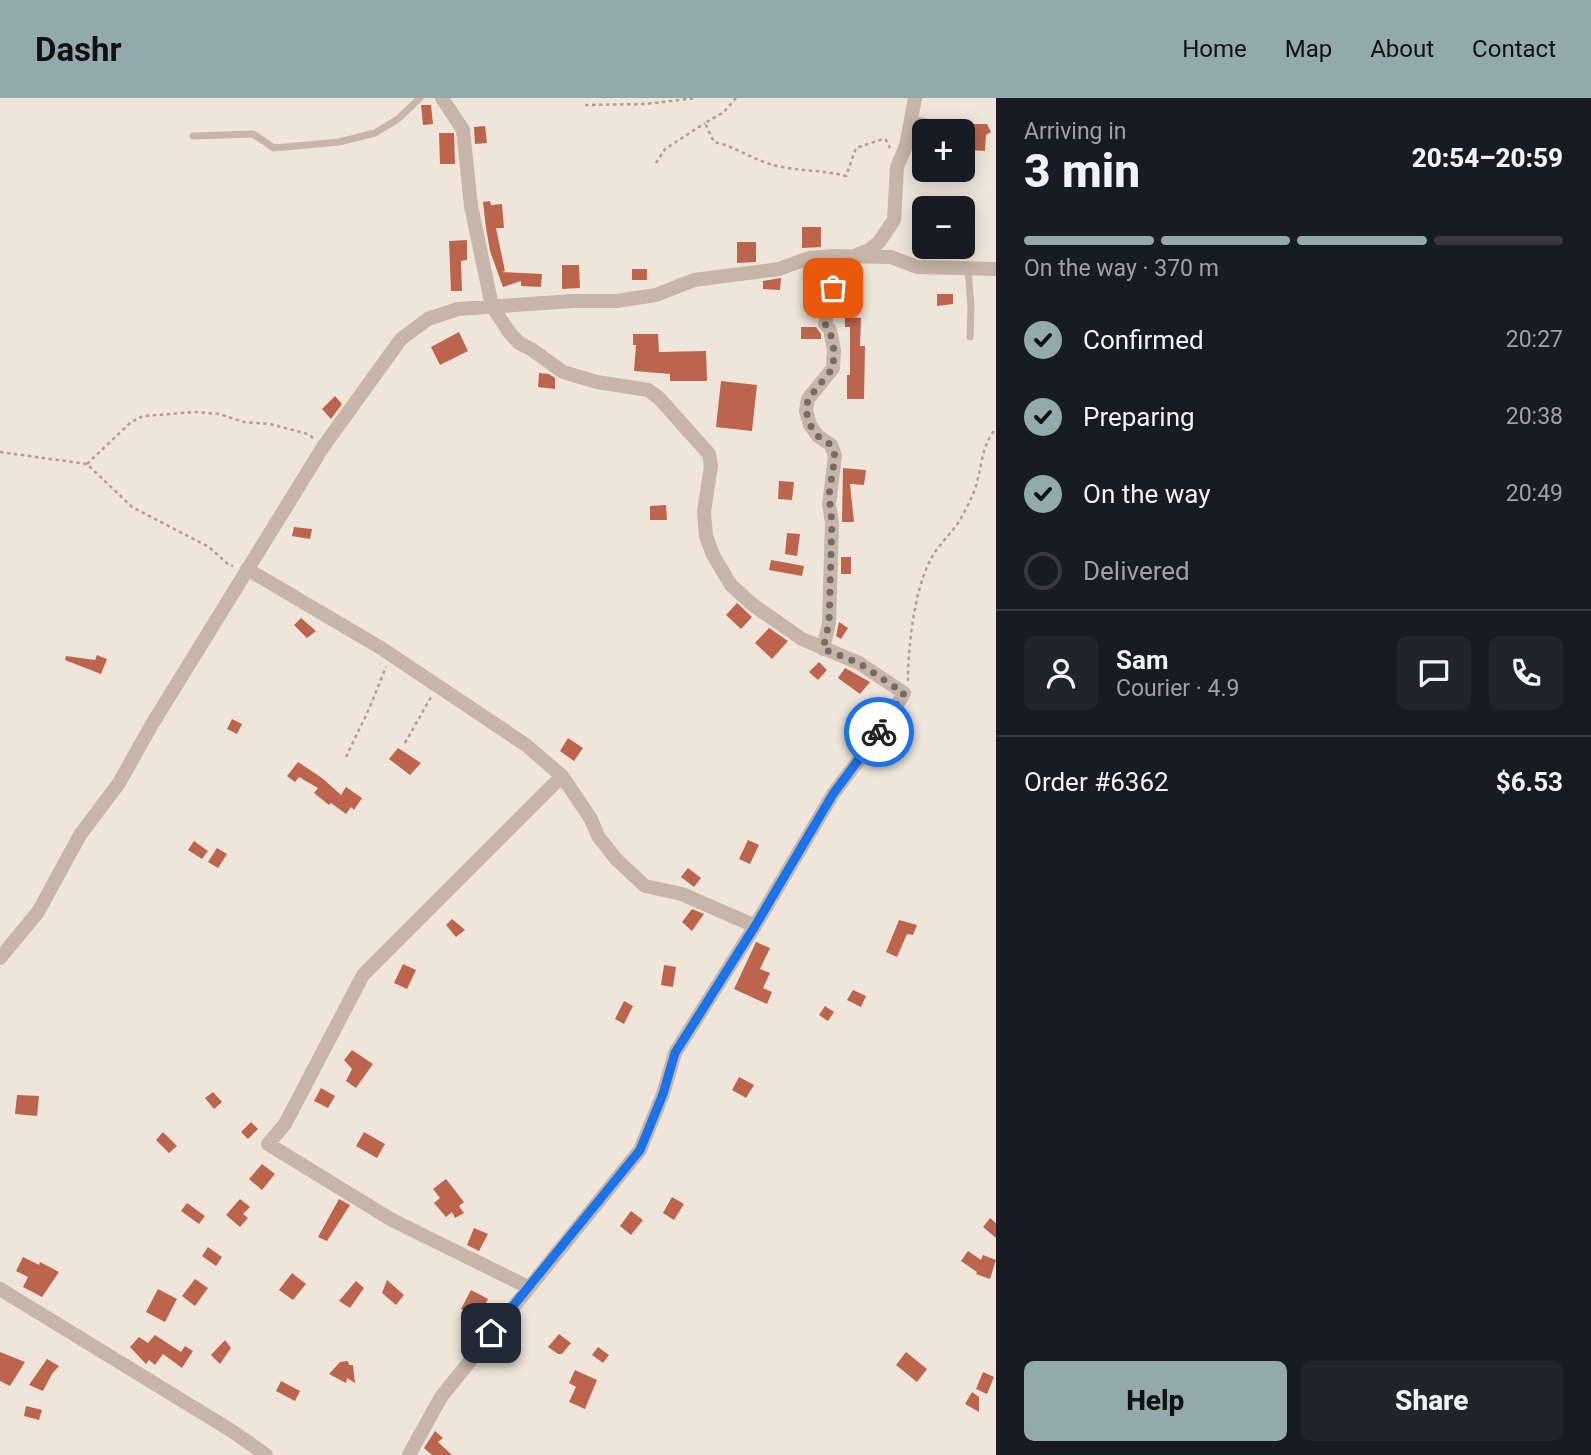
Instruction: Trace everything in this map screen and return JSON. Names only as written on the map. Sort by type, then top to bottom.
[{"type":"street","points":[[409,1455],[441,1397],[640,1150],[663,1094],[675,1053],[755,926],[833,794],[886,724],[904,693],[859,663],[802,639],[753,605],[731,585],[713,555],[706,536],[704,512],[711,466],[709,454],[659,398],[648,390],[597,382],[563,372],[513,337],[492,306],[471,206],[463,130],[442,98]]},
{"type":"street","points":[[857,255],[879,242],[894,220],[897,167],[906,146],[915,98]]},
{"type":"street","points":[[0,958],[38,912],[80,835],[119,783],[151,726],[323,447],[401,339],[428,319],[458,309],[617,301],[656,295],[694,279],[779,269],[809,258],[857,255],[891,257],[917,267],[996,269]]},
{"type":"street","points":[[823,649],[829,623],[832,522],[829,495],[835,456],[831,445],[818,436],[810,425],[806,411],[808,399],[833,368],[834,350],[830,331],[825,324],[833,288],[832,256]]},
{"type":"street","points":[[247,569],[391,654],[526,745],[562,776],[591,819],[598,836],[616,859],[645,886],[682,894],[755,926]]},
{"type":"street","points":[[528,1287],[392,1220],[268,1144],[285,1124],[363,975],[562,776]]},
{"type":"street","points":[[0,1289],[232,1431],[266,1455]]},
{"type":"lane","points":[[193,136],[253,134],[274,148],[339,142],[375,133],[398,119],[420,98]]},
{"type":"lane","points":[[968,269],[970,337]]},
{"type":"path","points":[[585,105],[646,104],[696,98]]},
{"type":"path","points":[[656,163],[665,149],[724,112],[736,98]]},
{"type":"path","points":[[705,123],[714,142],[728,145],[771,164],[808,171],[829,171],[846,176],[856,148],[878,142]]},
{"type":"path","points":[[88,464],[131,422],[143,416],[168,413],[207,413],[244,422],[270,424],[308,434],[323,447]]},
{"type":"path","points":[[904,693],[908,683],[912,625],[926,569],[941,543],[960,520],[974,491],[991,434],[996,429]]},
{"type":"path","points":[[0,452],[88,464],[132,506],[209,547],[229,565],[247,569]]},
{"type":"path","points":[[345,757],[369,709],[391,654]]},
{"type":"path","points":[[405,743],[437,685]]},
{"type":"building","points":[[421,105],[431,105],[433,124],[423,125]]},
{"type":"building","points":[[975,124],[987,124],[991,132],[986,135],[985,151],[975,150]]},
{"type":"building","points":[[485,126],[487,143],[475,144],[474,127]]},
{"type":"building","points":[[439,133],[454,133],[455,164],[440,164]]},
{"type":"building","points":[[490,201],[491,205],[502,204],[504,228],[496,228],[505,271],[502,272],[542,274],[541,287],[521,286],[521,281],[503,287],[490,251],[486,228],[483,202]]},
{"type":"building","points":[[802,227],[821,227],[821,247],[802,248]]},
{"type":"building","points":[[467,240],[467,260],[461,261],[462,291],[451,291],[449,241]]},
{"type":"building","points":[[737,242],[756,242],[756,262],[737,263]]},
{"type":"building","points":[[562,265],[579,265],[580,288],[562,289]]},
{"type":"building","points":[[823,266],[822,293],[804,292],[805,270]]},
{"type":"building","points":[[860,266],[863,275],[842,281],[842,268]]},
{"type":"building","points":[[632,269],[647,269],[647,280],[632,280]]},
{"type":"building","points":[[781,278],[780,290],[763,289],[763,281]]},
{"type":"building","points":[[937,294],[953,294],[953,304],[937,306]]},
{"type":"building","points":[[845,317],[861,318],[860,346],[865,346],[864,399],[847,399],[850,327],[845,327]]},
{"type":"building","points":[[801,327],[816,327],[821,339],[801,339]]},
{"type":"building","points":[[459,332],[468,351],[440,365],[431,347]]},
{"type":"building","points":[[633,334],[658,334],[659,352],[706,351],[707,381],[670,381],[670,374],[634,371],[636,345],[633,345]]},
{"type":"building","points":[[539,373],[555,378],[555,389],[538,387]]},
{"type":"building","points":[[721,381],[757,385],[752,431],[716,427]]},
{"type":"building","points":[[335,396],[342,404],[331,419],[322,409]]},
{"type":"building","points":[[843,468],[866,470],[864,485],[850,484],[854,522],[842,522]]},
{"type":"building","points":[[779,481],[794,482],[792,500],[778,499]]},
{"type":"building","points":[[666,505],[667,520],[650,520],[650,506]]},
{"type":"building","points":[[294,527],[312,529],[310,539],[292,536]]},
{"type":"building","points":[[787,533],[800,534],[797,556],[785,554]]},
{"type":"building","points":[[841,557],[851,557],[851,574],[841,574]]},
{"type":"building","points":[[771,560],[804,566],[802,576],[769,570]]},
{"type":"building","points":[[737,603],[752,617],[741,629],[726,615]]},
{"type":"building","points":[[301,618],[316,631],[307,638],[294,625]]},
{"type":"building","points":[[839,622],[848,628],[841,639],[836,636]]},
{"type":"building","points":[[769,628],[788,641],[772,659],[755,643]]},
{"type":"building","points":[[97,655],[107,659],[101,674],[65,660],[66,656],[95,660]]},
{"type":"building","points":[[819,662],[827,670],[818,680],[809,672]]},
{"type":"building","points":[[845,668],[870,682],[860,694],[838,678]]},
{"type":"building","points":[[232,719],[242,724],[237,734],[227,729]]},
{"type":"building","points":[[568,738],[583,748],[574,761],[560,751]]},
{"type":"building","points":[[398,748],[421,763],[410,775],[389,759]]},
{"type":"building","points":[[298,762],[341,795],[346,787],[362,798],[354,810],[351,807],[346,814],[314,793],[318,788],[299,777],[295,782],[287,776]]},
{"type":"building","points":[[748,840],[759,845],[750,864],[739,859]]},
{"type":"building","points":[[194,841],[208,851],[202,859],[188,850]]},
{"type":"building","points":[[217,848],[227,854],[218,868],[208,862]]},
{"type":"building","points":[[688,868],[701,878],[694,887],[681,877]]},
{"type":"building","points":[[692,909],[704,914],[692,931],[682,922]]},
{"type":"building","points":[[452,919],[465,930],[456,937],[446,925]]},
{"type":"building","points":[[899,920],[917,925],[913,935],[907,934],[897,957],[886,952]]},
{"type":"building","points":[[756,942],[770,948],[760,969],[770,973],[763,988],[772,992],[767,1004],[734,989]]},
{"type":"building","points":[[403,964],[416,970],[407,989],[394,983]]},
{"type":"building","points":[[664,965],[676,967],[673,987],[661,985]]},
{"type":"building","points":[[853,990],[866,996],[861,1007],[847,1000]]},
{"type":"building","points":[[624,1001],[633,1006],[624,1024],[615,1019]]},
{"type":"building","points":[[825,1006],[834,1012],[828,1021],[819,1015]]},
{"type":"building","points":[[352,1050],[373,1064],[356,1088],[346,1081],[352,1069],[344,1060]]},
{"type":"building","points":[[739,1077],[754,1085],[746,1098],[732,1090]]},
{"type":"building","points":[[321,1088],[335,1096],[328,1108],[314,1101]]},
{"type":"building","points":[[213,1092],[222,1102],[214,1109],[205,1098]]},
{"type":"building","points":[[17,1095],[39,1096],[37,1116],[15,1114]]},
{"type":"building","points":[[251,1122],[258,1129],[248,1139],[241,1132]]},
{"type":"building","points":[[163,1132],[177,1146],[169,1153],[156,1140]]},
{"type":"building","points":[[364,1132],[385,1144],[377,1158],[356,1146]]},
{"type":"building","points":[[262,1164],[275,1174],[262,1190],[249,1179]]},
{"type":"building","points":[[446,1179],[464,1202],[459,1206],[464,1213],[455,1218],[452,1212],[446,1217],[434,1203],[440,1198],[433,1189]]},
{"type":"building","points":[[672,1197],[684,1204],[674,1220],[663,1213]]},
{"type":"building","points":[[240,1199],[250,1207],[243,1214],[248,1218],[240,1227],[226,1215]]},
{"type":"building","points":[[339,1199],[350,1205],[327,1241],[318,1237]]},
{"type":"building","points":[[187,1203],[205,1216],[199,1224],[181,1211]]},
{"type":"building","points":[[631,1211],[643,1220],[631,1235],[620,1226]]},
{"type":"building","points":[[990,1218],[996,1223],[996,1238],[983,1227]]},
{"type":"building","points":[[474,1228],[488,1234],[479,1251],[467,1245]]},
{"type":"building","points":[[208,1247],[222,1257],[216,1266],[202,1256]]},
{"type":"building","points":[[968,1251],[981,1260],[983,1255],[996,1260],[990,1279],[976,1274],[977,1272],[961,1261]]},
{"type":"building","points":[[23,1257],[59,1272],[42,1297],[23,1287],[28,1277],[16,1271]]},
{"type":"building","points":[[292,1273],[306,1284],[293,1300],[279,1290]]},
{"type":"building","points":[[195,1279],[208,1288],[195,1306],[182,1296]]},
{"type":"building","points":[[387,1280],[404,1295],[396,1305],[382,1293]]},
{"type":"building","points":[[356,1281],[364,1288],[350,1308],[339,1301]]},
{"type":"building","points":[[158,1289],[177,1299],[165,1322],[146,1312]]},
{"type":"building","points":[[471,1290],[488,1299],[478,1318],[461,1309]]},
{"type":"building","points":[[559,1334],[571,1343],[562,1354],[548,1347]]},
{"type":"building","points":[[155,1335],[181,1352],[185,1346],[193,1351],[182,1368],[163,1354],[155,1365],[149,1360],[146,1364],[130,1347],[139,1337],[148,1343]]},
{"type":"building","points":[[225,1340],[231,1348],[220,1364],[211,1355]]},
{"type":"building","points":[[598,1347],[609,1355],[603,1363],[592,1355]]},
{"type":"building","points":[[0,1352],[25,1362],[10,1386],[0,1381]]},
{"type":"building","points":[[906,1352],[927,1369],[917,1382],[896,1365]]},
{"type":"building","points":[[47,1359],[59,1366],[43,1391],[29,1385]]},
{"type":"building","points":[[348,1361],[349,1365],[353,1365],[355,1383],[347,1378],[346,1383],[329,1374],[340,1362]]},
{"type":"building","points":[[575,1370],[597,1380],[585,1409],[569,1402],[576,1387],[569,1383]]},
{"type":"building","points":[[983,1372],[994,1377],[987,1394],[976,1389]]},
{"type":"building","points":[[281,1381],[300,1391],[295,1401],[276,1391]]},
{"type":"building","points":[[972,1392],[979,1397],[979,1412],[965,1404]]},
{"type":"building","points":[[26,1406],[42,1410],[39,1420],[24,1416]]},
{"type":"building","points":[[435,1431],[443,1438],[438,1442],[452,1455],[432,1455],[424,1448]]},
{"type":"way so far","points":[[833,288],[825,324],[830,331],[834,350],[833,368],[808,399],[806,411],[810,425],[818,436],[831,445],[835,456],[829,495],[832,522],[829,623],[823,649],[859,663],[904,693],[879,732]]},
{"type":"route","points":[[491,1333],[640,1150],[663,1094],[675,1053],[755,926],[833,794],[879,732]]}]
